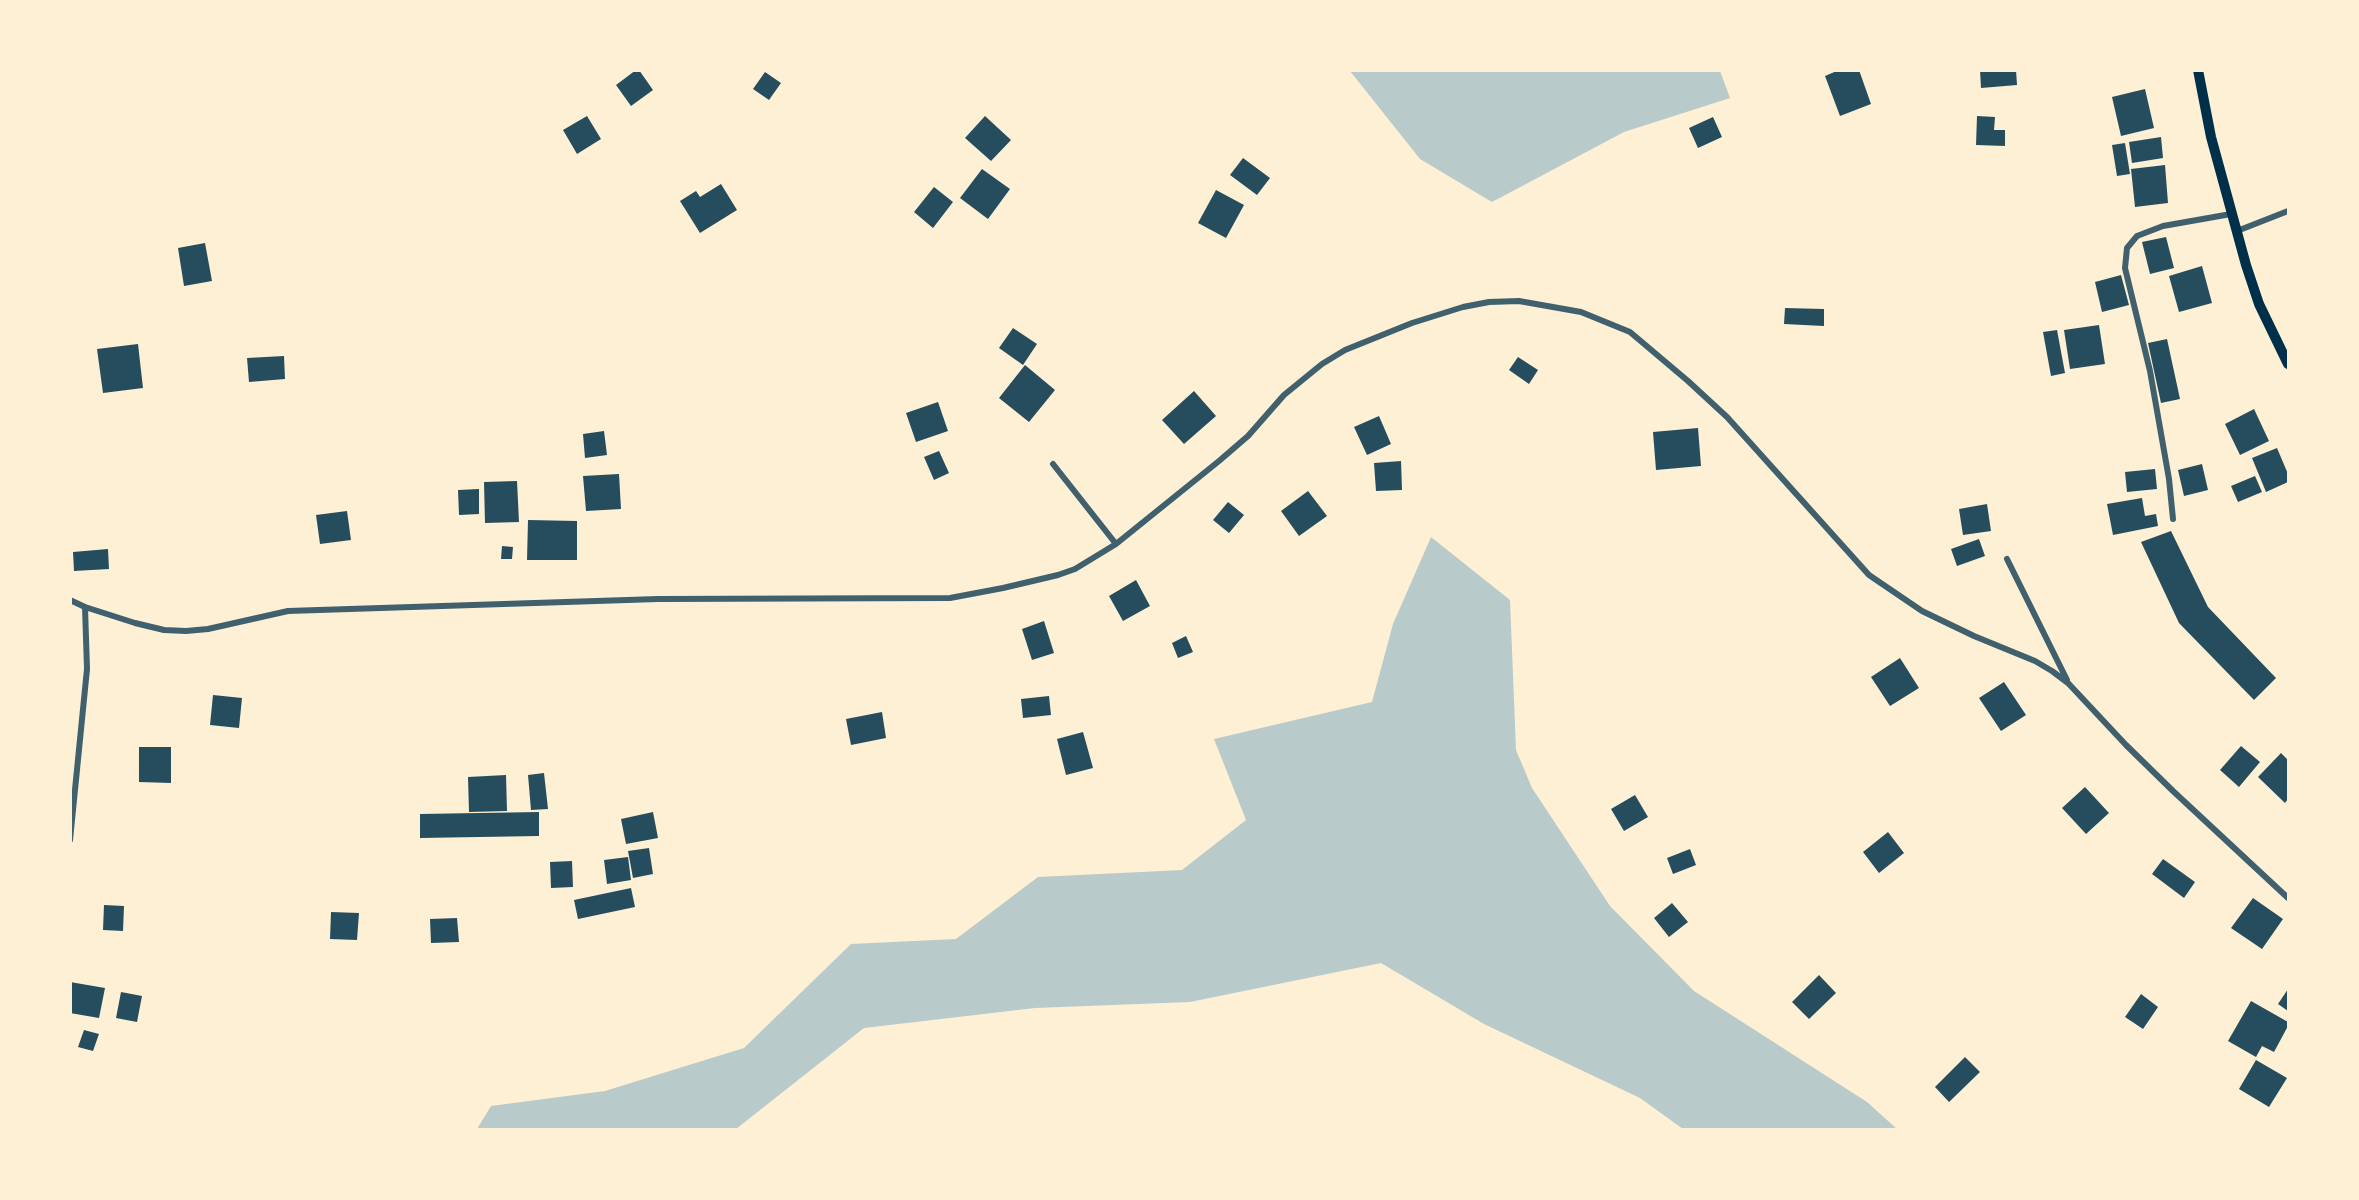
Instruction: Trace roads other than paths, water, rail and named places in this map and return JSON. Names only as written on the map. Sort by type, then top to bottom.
[{"type":"main road","points":[[2198,70],[2211,137],[2231,214],[2259,304],[2289,364]]},
{"type":"street","points":[[2237,231],[2289,211]]},
{"type":"street","points":[[2174,519],[2150,371],[2125,267],[2127,248],[2137,236],[2163,226],[2231,214]]},
{"type":"street","points":[[70,600],[135,623],[164,630],[186,631],[208,629],[288,611],[658,598],[950,598],[1058,575],[1075,569],[1116,544],[1248,436],[1284,395],[1322,363],[1412,323],[1463,307],[1490,302],[1519,301],[1581,312],[1630,332],[1726,417],[1858,564],[1879,584],[1922,611],[1974,636],[2035,661],[2068,683],[2134,753],[2289,898]]},
{"type":"street","points":[[1053,464],[1116,544]]},
{"type":"street","points":[[2007,559],[2068,683]]},
{"type":"street","points":[[70,840],[87,669],[85,607]]}]
